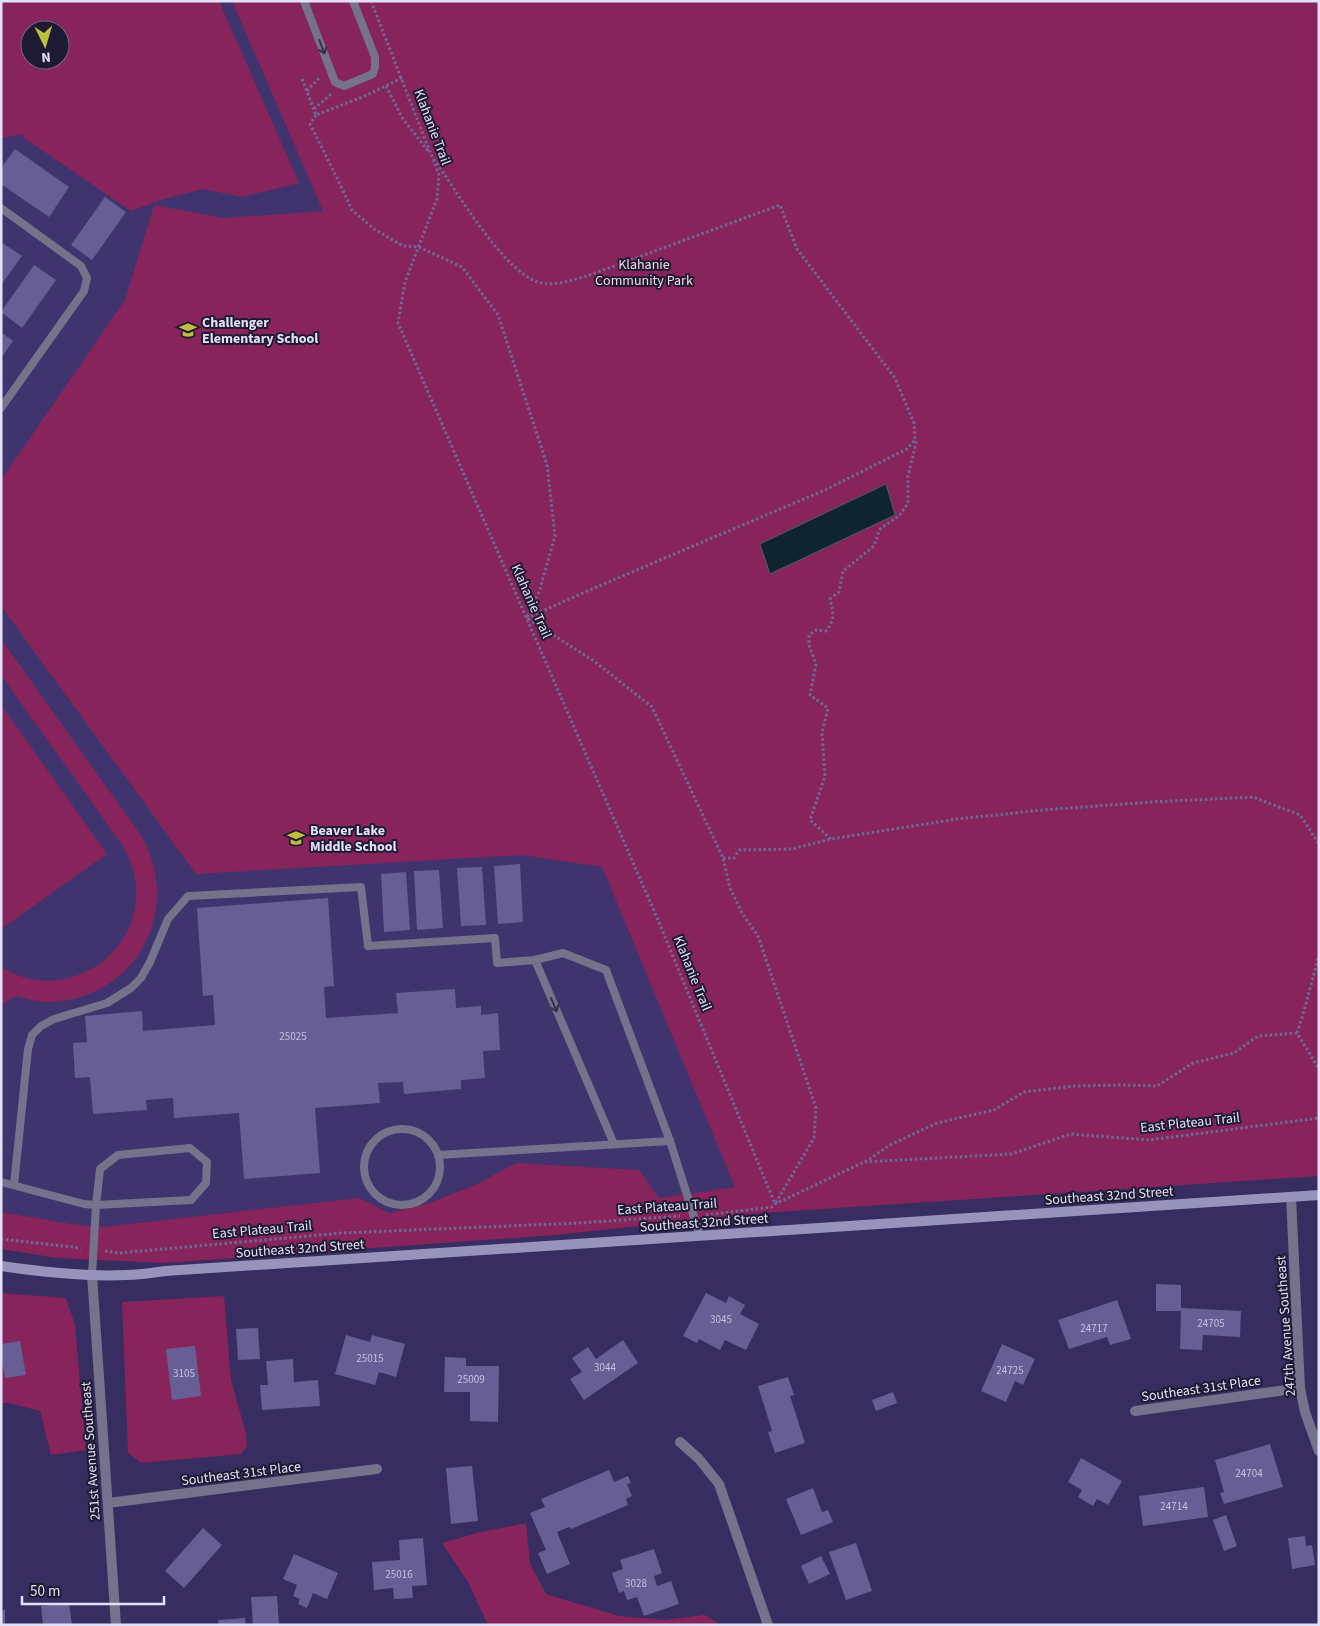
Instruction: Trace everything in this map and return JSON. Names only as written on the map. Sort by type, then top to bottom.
[{"type":"street","name":"Southeast 32nd Street","points":[[1,1266],[31,1271],[92,1276],[127,1275],[1319,1195]]},
{"type":"street","name":"247th Avenue Southeast","points":[[1291,1197],[1300,1388],[1319,1451]]},
{"type":"street","name":"251st Avenue Southeast","points":[[92,1276],[116,1625]]},
{"type":"street","name":"Southeast 31st Place","points":[[1135,1411],[1300,1388]]},
{"type":"street","points":[[680,1442],[698,1459],[719,1484],[768,1625]]},
{"type":"street","name":"Southeast 31st Place","points":[[108,1504],[377,1469]]},
{"type":"lane","points":[[304,1],[335,82],[344,86],[373,74],[375,67],[375,57],[353,1]]},
{"type":"lane","points":[[1,208],[81,266],[87,278],[84,291],[1,408]]},
{"type":"lane","points":[[14,1185],[28,1049],[32,1035],[41,1026],[54,1018],[107,1003],[131,988],[141,978],[150,962],[168,919],[188,896],[361,887],[368,946],[495,938],[497,963],[534,960],[563,953],[606,970],[670,1141],[700,1236]]},
{"type":"lane","points":[[534,960],[614,1144]]},
{"type":"lane","points":[[396,1129],[410,1130],[422,1135],[432,1144],[438,1155],[440,1167],[438,1179],[424,1199],[413,1204],[401,1206],[388,1203],[369,1188],[364,1178],[363,1165],[366,1152],[373,1141],[384,1133],[396,1129]]},
{"type":"lane","points":[[438,1155],[670,1141]]},
{"type":"lane","points":[[1,1182],[84,1204],[96,1205],[191,1200],[206,1183],[207,1162],[190,1148],[118,1155],[100,1169],[96,1205],[92,1276]]},
{"type":"path","name":"Klahanie Trail","points":[[371,1],[439,175],[437,199],[405,282],[398,323],[658,920],[775,1204]]},
{"type":"path","points":[[307,91],[323,74]]},
{"type":"path","points":[[386,86],[403,119],[431,154],[501,253],[520,272],[539,283],[564,283],[587,276],[780,205],[797,249],[895,378],[914,424],[916,443],[908,476],[908,503],[899,516],[880,529],[874,546],[843,571],[839,592],[830,598],[834,615],[831,624],[826,631],[816,630],[809,635],[809,646],[816,664],[810,695],[828,708],[822,733],[825,776],[810,820],[831,839]]},
{"type":"path","points":[[314,109],[331,94]]},
{"type":"path","points":[[316,115],[310,124],[352,210],[374,229],[403,246],[418,247],[462,267],[498,315],[547,465],[555,536],[539,592],[527,618]]},
{"type":"path","points":[[527,618],[825,490],[907,449],[915,440]]},
{"type":"path","points":[[527,618],[594,661],[652,707],[723,858],[730,888],[742,913],[758,936],[816,1108],[814,1138],[775,1204]]},
{"type":"path","points":[[723,858],[734,858],[739,850],[792,849],[831,839],[957,819],[1043,810],[1253,797],[1300,815],[1319,844]]},
{"type":"path","points":[[1319,954],[1297,1033],[1319,1069]]},
{"type":"path","points":[[864,1162],[890,1145],[937,1123],[994,1110],[1024,1092],[1075,1086],[1157,1086],[1193,1063],[1234,1053],[1258,1036],[1297,1033]]},
{"type":"path","name":"East Plateau Trail","points":[[1,1239],[119,1253],[342,1233],[694,1216],[772,1207],[864,1162],[1011,1154],[1071,1134],[1149,1140],[1319,1118]]},
{"type":"shaded area","name":"Beaver Lake Middle School","points":[[1,1],[232,1],[427,450],[736,1187],[658,1199],[516,1163],[475,1185],[429,1203],[389,1213],[359,1198],[102,1227],[1,1212]]},
{"type":"green space","points":[[1,1],[219,1],[299,183],[242,197],[203,189],[164,199],[131,211],[24,138],[23,134],[1,138]]},
{"type":"green space","name":"Klahanie Community Park","points":[[232,1],[1319,1],[1319,1176],[747,1214],[556,1235],[164,1263],[57,1258],[1,1249],[1,1212],[102,1227],[359,1198],[389,1213],[429,1203],[475,1185],[516,1163],[639,1170],[659,1198],[735,1187],[602,867],[522,855],[196,874],[1,606],[1,480],[125,300],[154,205],[224,218],[323,211]]},
{"type":"green space","points":[[1,639],[142,837],[153,865],[157,893],[154,920],[144,945],[128,967],[107,985],[82,997],[47,1002],[15,996],[1,1005],[1,967],[22,977],[44,981],[66,979],[86,971],[105,960],[120,944],[131,924],[136,901],[136,886],[134,872],[123,846],[1,675]]},
{"type":"green space","points":[[1,705],[107,854],[1,929]]},
{"type":"green space","points":[[1,1293],[66,1298],[75,1325],[86,1450],[51,1455],[40,1411],[9,1403],[1,1403]]},
{"type":"green space","points":[[224,1296],[231,1380],[246,1434],[247,1446],[241,1454],[141,1463],[128,1453],[122,1302]]},
{"type":"green space","points":[[526,1523],[530,1564],[546,1594],[619,1616],[665,1620],[705,1615],[720,1625],[488,1625],[468,1582],[442,1543],[477,1533]]},
{"type":"water","points":[[886,484],[895,515],[770,574],[760,544]]},
{"type":"building","points":[[15,149],[69,187],[49,217],[1,184],[1,168]]},
{"type":"building","points":[[105,197],[126,212],[92,260],[71,245]]},
{"type":"building","points":[[1,242],[22,256],[1,285]]},
{"type":"building","points":[[34,265],[56,280],[22,328],[1,312]]},
{"type":"building","points":[[1,332],[13,341],[1,358]]},
{"type":"building","points":[[520,864],[523,922],[498,924],[494,866]]},
{"type":"building","points":[[482,867],[486,925],[461,926],[457,868]]},
{"type":"building","points":[[439,870],[443,928],[417,930],[414,871]]},
{"type":"building","points":[[406,872],[410,930],[384,932],[381,874]]},
{"type":"building","points":[[328,898],[334,986],[324,987],[326,1018],[398,1013],[396,993],[455,989],[456,1008],[481,1006],[481,1015],[498,1013],[500,1050],[483,1051],[485,1078],[461,1080],[461,1089],[404,1094],[403,1082],[378,1083],[380,1103],[315,1108],[320,1173],[244,1179],[239,1113],[174,1118],[173,1098],[146,1100],[147,1110],[93,1114],[90,1077],[75,1078],[73,1043],[87,1042],[85,1016],[142,1011],[143,1031],[215,1025],[213,995],[203,996],[197,908]]},
{"type":"building","points":[[1156,1284],[1181,1285],[1181,1308],[1241,1311],[1240,1337],[1203,1335],[1202,1350],[1180,1349],[1181,1311],[1156,1311]]},
{"type":"building","points":[[706,1293],[726,1303],[729,1296],[745,1305],[740,1314],[759,1324],[746,1350],[725,1340],[720,1350],[699,1339],[697,1343],[683,1336]]},
{"type":"building","points":[[1117,1300],[1131,1339],[1110,1345],[1107,1337],[1069,1349],[1058,1320]]},
{"type":"building","points":[[258,1328],[260,1359],[238,1360],[236,1329]]},
{"type":"building","points":[[346,1335],[370,1342],[372,1335],[405,1344],[396,1377],[379,1372],[375,1385],[335,1374]]},
{"type":"building","points":[[623,1340],[638,1363],[584,1400],[570,1379],[582,1372],[572,1358],[588,1347],[596,1359]]},
{"type":"building","points":[[20,1341],[26,1375],[5,1378],[1,1357],[1,1344]]},
{"type":"building","points":[[1002,1344],[1035,1359],[1023,1385],[1015,1381],[1006,1402],[981,1391]]},
{"type":"building","points":[[195,1346],[201,1396],[172,1400],[166,1349]]},
{"type":"building","points":[[445,1357],[466,1358],[466,1366],[499,1366],[498,1422],[470,1421],[470,1392],[444,1392]]},
{"type":"building","points":[[293,1359],[294,1382],[318,1380],[320,1406],[262,1410],[260,1385],[268,1385],[266,1361]]},
{"type":"building","points":[[788,1377],[794,1395],[790,1396],[805,1443],[775,1453],[768,1432],[772,1431],[758,1386]]},
{"type":"building","points":[[893,1392],[897,1403],[876,1411],[872,1400]]},
{"type":"building","points":[[1270,1444],[1283,1487],[1224,1504],[1220,1493],[1224,1492],[1215,1460]]},
{"type":"building","points":[[1081,1458],[1122,1481],[1108,1505],[1097,1499],[1093,1506],[1078,1497],[1082,1490],[1068,1482]]},
{"type":"building","points":[[472,1466],[478,1521],[451,1524],[446,1468]]},
{"type":"building","points":[[609,1470],[614,1482],[628,1476],[631,1483],[627,1484],[632,1496],[626,1499],[628,1505],[571,1529],[569,1527],[557,1532],[570,1564],[547,1574],[538,1553],[546,1550],[530,1513],[545,1507],[541,1499]]},
{"type":"building","points":[[1204,1487],[1208,1517],[1143,1526],[1139,1496]]},
{"type":"building","points":[[813,1488],[822,1512],[828,1510],[833,1522],[801,1535],[786,1499]]},
{"type":"building","points":[[1226,1515],[1237,1546],[1224,1551],[1213,1520]]},
{"type":"building","points":[[203,1528],[222,1545],[184,1588],[165,1571]]},
{"type":"building","points":[[1305,1536],[1306,1546],[1312,1545],[1315,1565],[1292,1569],[1288,1538]]},
{"type":"building","points":[[423,1538],[427,1585],[412,1586],[413,1598],[394,1599],[393,1588],[374,1590],[372,1562],[400,1560],[399,1540]]},
{"type":"building","points":[[856,1543],[872,1591],[846,1600],[829,1552]]},
{"type":"building","points":[[654,1549],[662,1573],[654,1576],[657,1586],[671,1581],[679,1604],[644,1616],[637,1597],[627,1600],[624,1591],[619,1593],[612,1573],[623,1569],[620,1560]]},
{"type":"building","points":[[294,1554],[338,1573],[327,1599],[313,1593],[307,1608],[298,1604],[300,1599],[293,1596],[297,1585],[283,1579]]},
{"type":"building","points":[[821,1556],[830,1574],[809,1584],[801,1566]]},
{"type":"building","points":[[277,1596],[279,1625],[253,1625],[251,1597]]},
{"type":"building","points":[[69,1603],[72,1625],[43,1625],[41,1606]]},
{"type":"building","points":[[1,1610],[5,1610],[5,1625],[1,1625]]},
{"type":"building","points":[[245,1618],[246,1625],[219,1625],[218,1620]]},
{"type":"place","name":"Challenger Elementary School","points":[[188,330]]},
{"type":"place","name":"Beaver Lake Middle School","points":[[296,838]]}]
